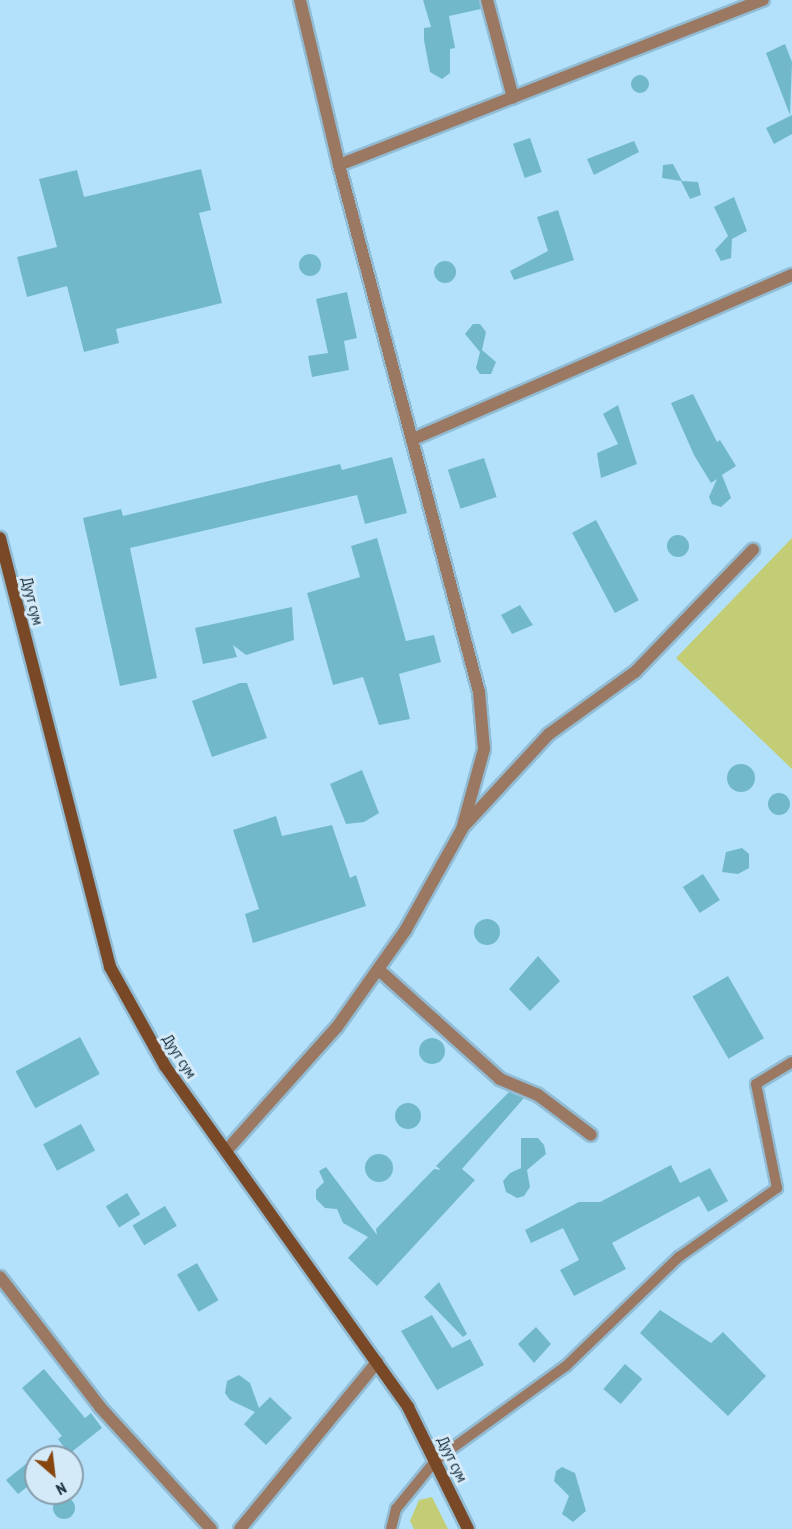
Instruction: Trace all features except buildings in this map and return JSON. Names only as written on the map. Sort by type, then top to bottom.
[{"type":"main road","name":"Дуут сум","points":[[0,538],[110,967],[165,1066],[408,1407],[468,1529]]},
{"type":"street","points":[[300,0],[339,165],[479,692],[484,749],[462,829]]},
{"type":"street","points":[[486,0],[513,98]]},
{"type":"street","points":[[339,165],[763,0]]},
{"type":"street","points":[[413,439],[792,275]]},
{"type":"street","points":[[226,1151],[337,1027],[379,970],[462,829],[549,734],[635,672],[753,550]]},
{"type":"street","points":[[379,970],[500,1079],[538,1095],[591,1135]]},
{"type":"street","points":[[0,1277],[100,1407],[211,1529]]},
{"type":"street","points":[[240,1529],[377,1362]]},
{"type":"lane","points":[[391,1529],[396,1509],[436,1460],[566,1366],[680,1257],[777,1188],[756,1084],[792,1062]]},
{"type":"green space","points":[[792,538],[792,769],[676,658]]},
{"type":"green space","points":[[432,1497],[448,1529],[414,1529],[410,1521],[419,1500]]}]
